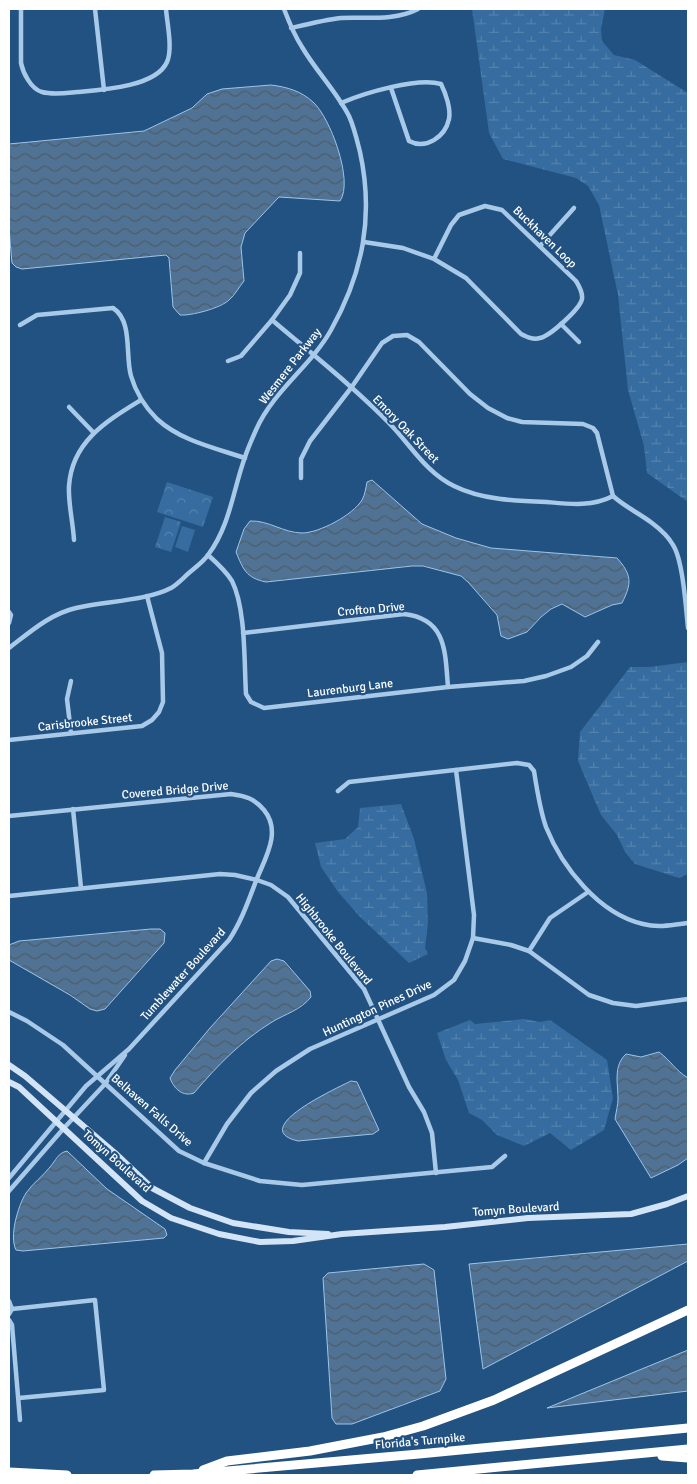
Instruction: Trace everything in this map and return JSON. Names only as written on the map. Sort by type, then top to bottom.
[{"type":"highway","points":[[193,1474],[227,1461],[310,1451],[383,1437],[423,1426],[494,1400],[688,1310]]},
{"type":"highway","name":"Florida's Turnpike","points":[[154,1475],[193,1474],[688,1428]]},
{"type":"highway","points":[[417,1475],[688,1449]]},
{"type":"highway","points":[[635,1454],[688,1458]]},
{"type":"highway","points":[[9,1472],[68,1475]]},
{"type":"street","points":[[21,9],[21,63],[23,70],[29,82],[41,92],[56,94],[122,87],[161,71],[168,61],[170,47],[166,9]]},
{"type":"street","points":[[95,9],[104,90]]},
{"type":"street","name":"Wesmere Parkway","points":[[9,648],[48,619],[74,608],[147,596],[170,588],[208,555],[223,529],[245,458],[258,427],[273,402],[314,355],[345,305],[356,274],[364,242],[367,207],[364,172],[350,118],[302,48],[291,28],[284,9]]},
{"type":"street","points":[[291,28],[334,19],[378,18],[404,14],[418,9]]},
{"type":"street","points":[[341,103],[360,95],[391,88],[432,81],[441,84],[446,94],[450,117],[446,130],[432,142],[416,144],[410,141],[391,88]]},
{"type":"street","name":"Buckhaven Loop","points":[[364,242],[403,248],[434,259],[466,278],[521,334],[530,338],[539,339],[549,335],[576,309],[582,299],[581,290],[576,281],[502,210],[485,206],[459,215],[451,225],[434,259]]},
{"type":"street","points":[[540,246],[574,208]]},
{"type":"street","points":[[228,361],[241,356],[272,320],[290,295],[300,273],[300,253]]},
{"type":"street","points":[[20,325],[36,315],[104,308],[113,308],[120,312],[125,322],[131,376],[141,400],[157,419],[191,440],[245,458]]},
{"type":"street","name":"Emory Oak Street","points":[[272,320],[314,355],[390,424],[428,468],[453,486],[475,494],[510,500],[585,504],[600,502],[614,496]]},
{"type":"street","points":[[561,324],[579,342]]},
{"type":"street","points":[[302,478],[301,459],[310,441],[351,388],[382,343],[393,336],[407,335],[419,342],[470,394],[488,408],[507,418],[522,422],[583,424],[593,428],[597,434],[614,496],[620,502],[652,522],[664,532],[674,546],[681,570],[688,628]]},
{"type":"street","points":[[74,540],[69,485],[74,463],[81,447],[93,432],[141,400]]},
{"type":"street","points":[[68,407],[93,432]]},
{"type":"street","name":"Laurenburg Lane","points":[[208,555],[223,569],[231,580],[237,594],[243,633],[246,694],[251,702],[264,708],[448,687],[524,681],[546,676],[570,667],[587,656],[598,642]]},
{"type":"street","name":"Carisbrooke Street","points":[[9,740],[142,726],[152,720],[159,712],[163,702],[162,652],[147,596]]},
{"type":"street","points":[[9,612],[11,615],[9,623]]},
{"type":"street","name":"Crofton Drive","points":[[243,633],[404,614],[417,616],[431,624],[440,635],[444,647],[448,687]]},
{"type":"street","points":[[71,681],[67,699],[71,733]]},
{"type":"street","points":[[338,791],[350,782],[517,763],[529,765],[534,771],[546,826],[561,858],[588,892],[619,915],[642,924],[665,926],[688,923]]},
{"type":"street","name":"Huntington Pines Drive","points":[[204,1163],[227,1124],[251,1093],[276,1071],[310,1049],[434,995],[454,980],[465,960],[473,938],[474,915],[456,770]]},
{"type":"street","name":"Covered Bridge Drive","points":[[9,816],[231,794],[247,796],[259,805],[269,817],[272,832],[269,851],[257,880]]},
{"type":"street","points":[[73,809],[81,888]]},
{"type":"street","name":"Highbrooke Boulevard","points":[[9,896],[220,874],[257,880],[271,886],[288,897],[364,989],[409,1087],[424,1112],[432,1133],[436,1172]]},
{"type":"street","name":"Tumblewater Boulevard","points":[[9,1178],[80,1093],[129,1049],[229,940],[239,925],[257,880]]},
{"type":"street","points":[[529,951],[550,918],[588,892]]},
{"type":"street","points":[[473,938],[511,945],[529,951],[589,996],[613,1003],[636,1006],[688,999]]},
{"type":"street","name":"Belhaven Falls Drive","points":[[9,1012],[27,1021],[63,1045],[179,1151],[204,1163],[260,1181],[302,1185],[492,1167],[505,1156]]},
{"type":"street","name":"Tumblewater Boulevard","points":[[9,1191],[64,1128],[106,1084],[129,1049]]},
{"type":"street","name":"Tomyn Boulevard","points":[[9,1065],[25,1076],[115,1153],[152,1188],[190,1208],[233,1222],[289,1232],[342,1234]]},
{"type":"street","name":"Tomyn Boulevard","points":[[9,1082],[19,1087],[142,1201],[171,1218],[219,1234],[260,1242],[293,1241],[342,1234],[445,1227],[528,1218],[631,1214],[688,1196]]},
{"type":"street","points":[[80,1093],[89,1102]]},
{"type":"street","points":[[12,1308],[95,1300],[104,1390],[19,1398]]},
{"type":"street","points":[[9,1301],[12,1308],[9,1314]]},
{"type":"street","points":[[9,1320],[12,1325],[20,1420]]},
{"type":"green space","points":[[472,9],[605,9],[601,29],[602,41],[614,55],[635,60],[688,93],[688,502],[647,473],[644,446],[628,390],[618,295],[599,205],[588,186],[576,178],[503,159],[489,133]]},
{"type":"green space","points":[[167,482],[213,497],[203,527],[157,512]]},
{"type":"green space","points":[[165,517],[181,522],[171,552],[155,547]]},
{"type":"green space","points":[[182,526],[195,530],[188,552],[175,547]]},
{"type":"green space","points":[[688,662],[688,874],[679,878],[635,864],[625,852],[617,835],[601,815],[578,761],[580,732],[630,667],[649,667]]},
{"type":"green space","points":[[401,804],[414,839],[427,893],[428,923],[425,948],[428,954],[409,963],[360,917],[338,892],[321,867],[315,843],[345,839],[358,827],[360,808]]},
{"type":"green space","points":[[524,1019],[540,1022],[550,1020],[607,1060],[613,1098],[604,1130],[571,1150],[550,1133],[524,1146],[497,1135],[482,1120],[469,1113],[458,1080],[446,1060],[437,1033],[470,1020],[475,1024]]},
{"type":"water","points":[[271,85],[299,92],[313,102],[320,110],[333,135],[338,150],[344,179],[344,192],[340,201],[279,197],[245,233],[241,247],[244,281],[225,303],[206,311],[180,315],[173,307],[169,258],[166,255],[22,269],[12,263],[9,229],[9,144],[144,131],[192,108],[207,94],[222,89]]},
{"type":"water","points":[[372,480],[422,524],[456,538],[491,548],[617,558],[628,574],[628,590],[622,603],[612,605],[585,617],[562,604],[551,609],[541,617],[527,632],[508,639],[501,636],[497,615],[461,576],[423,566],[412,566],[266,582],[254,578],[243,568],[236,552],[244,529],[250,521],[263,522],[289,531],[302,533],[326,527],[344,517],[358,506],[363,498],[367,482]]},
{"type":"water","points":[[160,929],[165,933],[164,943],[105,1009],[97,1011],[90,1009],[70,995],[9,960],[9,945],[19,941]]},
{"type":"water","points":[[277,959],[284,961],[310,991],[311,997],[298,1009],[272,1022],[250,1037],[194,1093],[186,1094],[179,1091],[170,1078],[175,1070],[271,961]]},
{"type":"water","points":[[659,1052],[688,1078],[688,1158],[651,1178],[615,1119],[618,1101],[617,1075],[619,1064],[626,1054],[641,1057]]},
{"type":"water","points":[[351,1081],[357,1082],[379,1130],[373,1134],[298,1141],[285,1135],[283,1128],[289,1119],[300,1109]]},
{"type":"water","points":[[67,1151],[107,1189],[165,1229],[167,1235],[164,1238],[23,1251],[16,1250],[13,1237],[14,1229],[17,1213],[26,1193],[59,1155]]},
{"type":"water","points":[[688,1244],[688,1261],[483,1369],[469,1264]]},
{"type":"water","points":[[424,1264],[434,1270],[446,1379],[440,1391],[352,1424],[336,1424],[332,1418],[323,1278],[328,1273]]},
{"type":"water","points":[[688,1350],[688,1391],[547,1408]]}]
